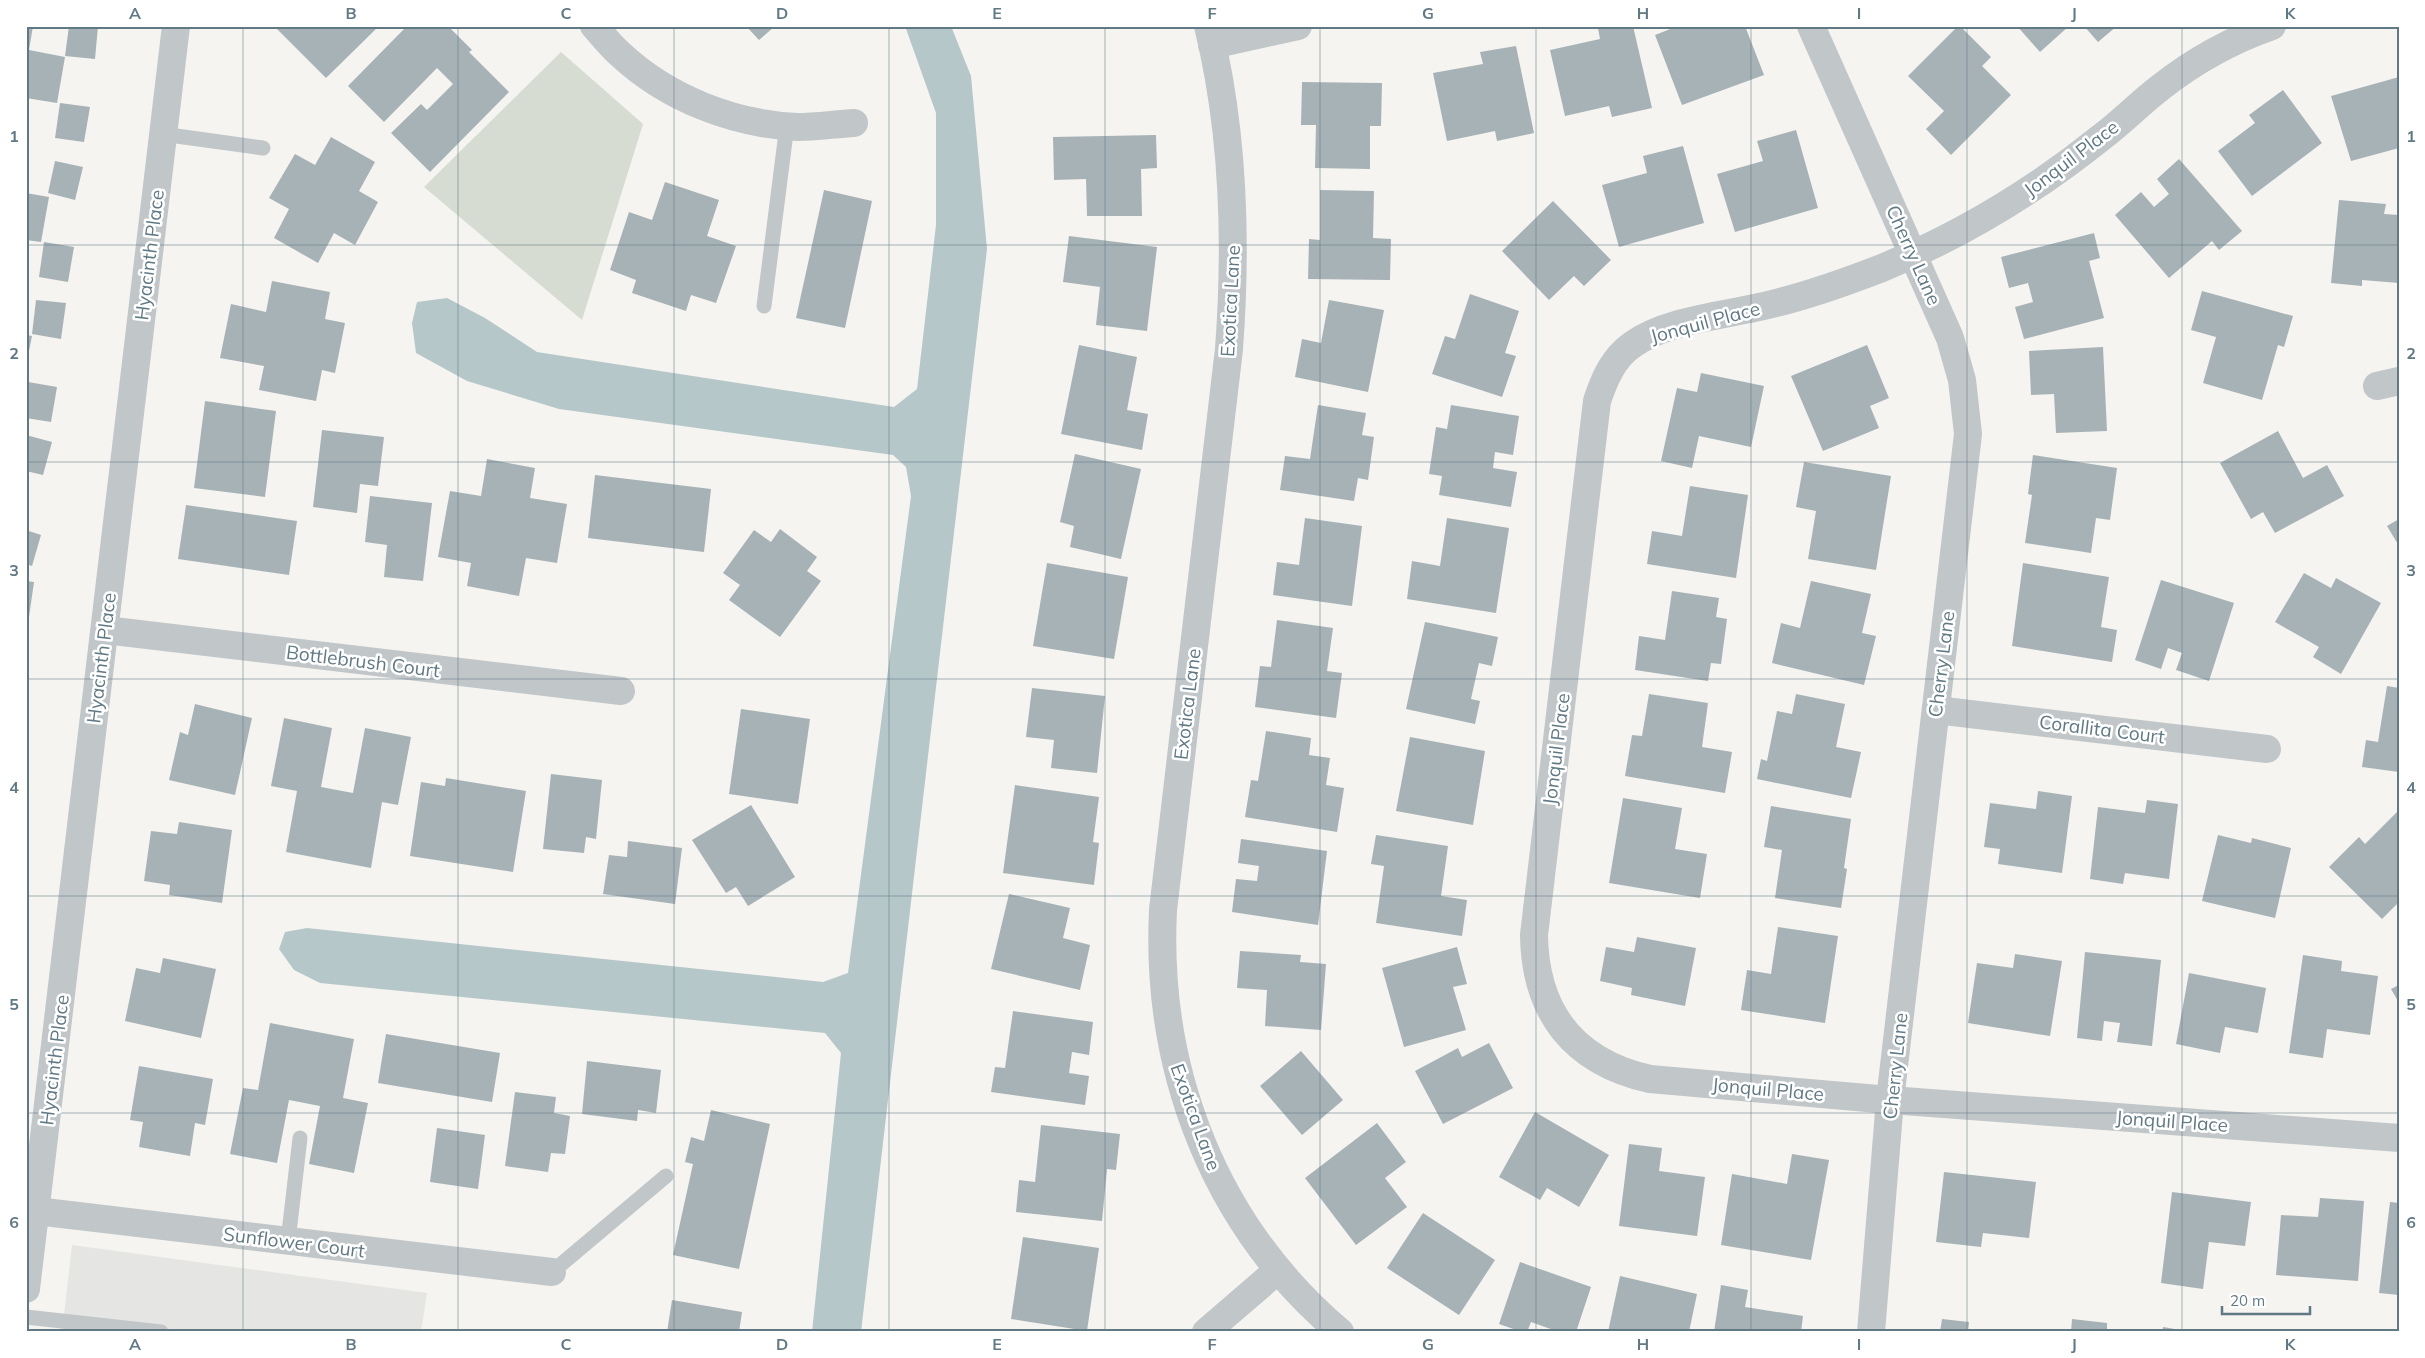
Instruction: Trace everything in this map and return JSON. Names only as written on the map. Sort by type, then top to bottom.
[{"type":"street","name":"Hyacinth Place","points":[[26,1289],[176,26]]},
{"type":"street","points":[[594,26],[621,55],[655,81],[693,102],[733,117],[787,125],[854,123]]},
{"type":"street","points":[[1210,36],[1298,26]]},
{"type":"street","name":"Cherry Lane","points":[[1811,26],[1950,338],[1962,380],[1968,434],[1890,1100],[1871,1332]]},
{"type":"street","name":"Jonquil Place","points":[[2272,26],[2252,33],[2205,57],[2161,86],[2104,136],[2037,186],[1964,230],[1914,255],[1839,284],[1801,296],[1669,327],[1649,334],[1630,346],[1615,361],[1604,380],[1597,402],[1534,936],[1534,958],[1538,980],[1546,1002],[1556,1021],[1576,1044],[1607,1066],[1627,1074],[1650,1079],[1890,1100],[2399,1138]]},
{"type":"street","name":"Exotica Lane","points":[[1210,36],[1226,128],[1233,208],[1233,288],[1229,349],[1163,910],[1164,998],[1175,1063],[1203,1147],[1222,1186],[1257,1242],[1278,1270],[1323,1318],[1340,1332]]},
{"type":"street","name":"Bottlebrush Court","points":[[105,630],[621,691]]},
{"type":"street","name":"Corallita Court","points":[[1936,710],[2267,749]]},
{"type":"street","name":"Sunflower Court","points":[[36,1212],[552,1272]]},
{"type":"street","points":[[1206,1332],[1278,1270]]},
{"type":"lane","points":[[764,306],[787,125]]},
{"type":"lane","points":[[162,134],[263,148]]},
{"type":"lane","points":[[288,1241],[300,1138]]},
{"type":"lane","points":[[552,1272],[666,1176]]},
{"type":"lane","points":[[26,1317],[110,1329],[161,1332]]},
{"type":"shaded area","points":[[905,26],[951,26],[971,76],[987,249],[861,1332],[812,1332],[841,1053],[825,1033],[320,983],[294,970],[279,949],[285,932],[307,928],[823,982],[848,973],[911,496],[906,467],[893,455],[559,409],[467,381],[416,353],[412,323],[417,302],[447,298],[485,318],[537,352],[894,407],[917,389],[936,225],[936,113]]},
{"type":"shaded area","points":[[561,52],[643,124],[582,320],[424,187]]},
{"type":"shaded area","points":[[72,1245],[427,1293],[421,1332],[62,1332]]},
{"type":"building","points":[[26,26],[33,26],[29,50],[65,57],[57,103],[26,98]]},
{"type":"building","points":[[69,26],[98,26],[95,59],[65,56]]},
{"type":"building","points":[[274,26],[379,26],[326,78]]},
{"type":"building","points":[[407,26],[448,26],[472,50],[469,52],[509,92],[430,172],[391,133],[421,104],[427,110],[453,84],[437,68],[384,122],[348,86]]},
{"type":"building","points":[[746,26],[775,26],[759,40]]},
{"type":"building","points":[[1605,26],[1633,26],[1652,108],[1612,117],[1609,106],[1565,116],[1550,50],[1600,39],[1598,28]]},
{"type":"building","points":[[1678,26],[1745,26],[1764,75],[1682,105],[1655,35]]},
{"type":"building","points":[[1958,26],[1991,57],[1982,66],[2011,95],[1951,155],[1926,129],[1944,111],[1908,76]]},
{"type":"building","points":[[2017,26],[2069,26],[2040,52]]},
{"type":"building","points":[[2084,26],[2117,26],[2098,42]]},
{"type":"building","points":[[1516,46],[1534,133],[1497,141],[1495,131],[1447,141],[1433,73],[1483,64],[1480,52]]},
{"type":"building","points":[[2399,77],[2399,148],[2351,161],[2331,96]]},
{"type":"building","points":[[1302,82],[1382,83],[1381,126],[1370,126],[1370,169],[1315,168],[1316,125],[1301,125]]},
{"type":"building","points":[[2283,90],[2322,143],[2252,196],[2218,151],[2255,123],[2249,115]]},
{"type":"building","points":[[60,103],[90,107],[84,142],[55,138]]},
{"type":"building","points":[[1796,130],[1818,208],[1735,232],[1717,174],[1763,161],[1757,141]]},
{"type":"building","points":[[1156,135],[1157,168],[1141,169],[1142,216],[1087,216],[1086,179],[1054,180],[1053,137]]},
{"type":"building","points":[[331,137],[375,162],[359,191],[378,202],[355,245],[334,233],[318,263],[274,238],[289,209],[269,198],[295,154],[315,165]]},
{"type":"building","points":[[1683,146],[1704,223],[1619,247],[1602,185],[1647,173],[1643,156]]},
{"type":"building","points":[[2179,159],[2242,231],[2219,250],[2212,241],[2169,278],[2115,215],[2141,192],[2154,207],[2169,194],[2157,179]]},
{"type":"building","points":[[55,161],[83,167],[75,200],[48,193]]},
{"type":"building","points":[[665,182],[719,200],[707,236],[736,246],[716,303],[691,295],[686,311],[632,293],[636,280],[610,270],[629,212],[652,220]]},
{"type":"building","points":[[824,190],[872,201],[845,328],[796,318]]},
{"type":"building","points":[[1320,190],[1374,191],[1373,238],[1391,239],[1390,280],[1308,279],[1309,239],[1320,240]]},
{"type":"building","points":[[26,193],[49,197],[41,242],[26,240]]},
{"type":"building","points":[[2339,200],[2386,204],[2384,214],[2399,215],[2399,283],[2362,280],[2362,286],[2331,283]]},
{"type":"building","points":[[1553,201],[1611,260],[1584,286],[1574,276],[1549,300],[1502,251]]},
{"type":"building","points":[[2094,233],[2100,258],[2089,261],[2104,318],[2024,339],[2015,307],[2033,302],[2028,283],[2009,288],[2001,257]]},
{"type":"building","points":[[1069,236],[1157,247],[1147,331],[1096,325],[1100,287],[1063,282]]},
{"type":"building","points":[[44,242],[74,247],[68,282],[39,277]]},
{"type":"building","points":[[272,281],[330,292],[325,319],[345,323],[335,373],[322,370],[316,401],[259,390],[264,366],[220,358],[231,304],[266,312]]},
{"type":"building","points":[[2202,291],[2293,316],[2284,347],[2278,345],[2262,400],[2203,383],[2216,337],[2191,330]]},
{"type":"building","points":[[1470,294],[1519,311],[1505,353],[1516,356],[1502,397],[1432,374],[1445,336],[1455,339]]},
{"type":"building","points":[[36,300],[66,303],[61,339],[32,334]]},
{"type":"building","points":[[1329,300],[1384,310],[1368,392],[1295,377],[1302,339],[1321,343]]},
{"type":"building","points":[[26,335],[32,336],[27,361],[26,361]]},
{"type":"building","points":[[1079,345],[1137,357],[1127,410],[1148,414],[1142,450],[1061,434]]},
{"type":"building","points":[[1867,345],[1889,398],[1870,406],[1879,428],[1823,451],[1791,376]]},
{"type":"building","points":[[2103,347],[2107,431],[2056,433],[2054,394],[2031,395],[2029,351]]},
{"type":"building","points":[[1701,373],[1764,386],[1751,447],[1699,436],[1692,468],[1661,461],[1677,388],[1697,392]]},
{"type":"building","points":[[28,382],[57,387],[51,422],[26,418]]},
{"type":"building","points":[[205,401],[276,411],[265,497],[194,488]]},
{"type":"building","points":[[1318,405],[1366,413],[1362,435],[1374,437],[1368,480],[1358,478],[1354,501],[1280,490],[1285,456],[1310,459]]},
{"type":"building","points":[[1451,405],[1519,416],[1513,455],[1495,452],[1493,468],[1517,472],[1511,507],[1439,495],[1442,476],[1429,474],[1436,427],[1447,429]]},
{"type":"building","points":[[322,430],[384,437],[378,486],[360,484],[357,513],[313,507]]},
{"type":"building","points":[[2278,431],[2303,478],[2327,465],[2344,496],[2275,533],[2263,512],[2251,519],[2220,463]]},
{"type":"building","points":[[26,435],[52,442],[43,475],[26,471]]},
{"type":"building","points":[[1075,454],[1141,469],[1121,559],[1070,547],[1074,526],[1060,522]]},
{"type":"building","points":[[2033,455],[2117,468],[2110,520],[2096,518],[2091,553],[2025,543],[2032,495],[2028,494]]},
{"type":"building","points":[[487,459],[535,468],[530,498],[567,504],[557,563],[526,558],[519,596],[467,586],[471,563],[438,557],[450,491],[481,496]]},
{"type":"building","points":[[1804,462],[1891,476],[1876,570],[1808,559],[1816,511],[1796,507]]},
{"type":"building","points":[[595,475],[711,489],[704,552],[588,538]]},
{"type":"building","points":[[1690,486],[1748,495],[1736,578],[1647,564],[1652,531],[1682,536]]},
{"type":"building","points":[[370,496],[432,503],[423,581],[384,577],[387,545],[365,542]]},
{"type":"building","points":[[186,505],[297,521],[289,575],[178,559]]},
{"type":"building","points":[[1305,518],[1362,526],[1352,606],[1273,595],[1277,562],[1299,565]]},
{"type":"building","points":[[1447,518],[1509,528],[1496,613],[1407,599],[1412,561],[1440,566]]},
{"type":"building","points":[[2399,519],[2399,546],[2387,526]]},
{"type":"building","points":[[780,529],[817,557],[807,571],[821,581],[780,637],[729,600],[740,585],[723,573],[754,530],[771,542]]},
{"type":"building","points":[[26,530],[41,535],[32,566],[26,564]]},
{"type":"building","points":[[1047,563],[1128,577],[1114,659],[1033,646]]},
{"type":"building","points":[[2023,563],[2109,577],[2101,627],[2117,630],[2112,662],[2012,646]]},
{"type":"building","points":[[2304,573],[2331,588],[2336,578],[2381,603],[2341,674],[2313,657],[2319,647],[2275,622]]},
{"type":"building","points":[[2161,580],[2234,603],[2209,681],[2176,670],[2182,653],[2168,648],[2161,669],[2135,660]]},
{"type":"building","points":[[26,581],[34,582],[29,617],[26,616]]},
{"type":"building","points":[[1811,581],[1871,594],[1862,633],[1876,636],[1864,685],[1772,663],[1781,623],[1800,628]]},
{"type":"building","points":[[1672,591],[1719,598],[1716,617],[1727,619],[1721,664],[1711,663],[1708,681],[1635,670],[1639,636],[1665,640]]},
{"type":"building","points":[[1277,620],[1333,628],[1327,671],[1342,673],[1336,718],[1255,707],[1260,666],[1271,667]]},
{"type":"building","points":[[1425,622],[1498,637],[1492,666],[1479,663],[1471,699],[1480,701],[1475,724],[1406,709]]},
{"type":"building","points":[[2387,686],[2399,688],[2399,772],[2362,767],[2366,740],[2378,742]]},
{"type":"building","points":[[1032,688],[1105,696],[1097,773],[1051,768],[1054,740],[1026,737]]},
{"type":"building","points":[[1649,694],[1708,703],[1702,747],[1732,752],[1725,793],[1625,776],[1632,735],[1642,736]]},
{"type":"building","points":[[1796,694],[1845,704],[1836,747],[1861,752],[1851,798],[1757,779],[1761,759],[1767,761],[1777,711],[1792,714]]},
{"type":"building","points":[[195,704],[252,718],[235,795],[169,780],[180,732],[188,735]]},
{"type":"building","points":[[741,709],[810,719],[798,804],[729,794]]},
{"type":"building","points":[[284,718],[332,728],[321,787],[353,793],[365,728],[411,737],[398,805],[382,802],[371,868],[286,852],[297,791],[271,786]]},
{"type":"building","points":[[1266,731],[1311,738],[1309,755],[1330,758],[1326,785],[1344,788],[1337,832],[1245,817],[1251,780],[1258,781]]},
{"type":"building","points":[[1410,737],[1485,751],[1473,825],[1396,811]]},
{"type":"building","points":[[551,774],[602,780],[596,839],[586,837],[584,853],[543,849]]},
{"type":"building","points":[[446,778],[526,791],[513,872],[410,856],[421,782],[445,786]]},
{"type":"building","points":[[1015,785],[1099,797],[1093,842],[1099,843],[1094,885],[1003,873]]},
{"type":"building","points":[[2038,791],[2072,796],[2062,873],[1998,864],[2000,849],[1984,847],[1990,803],[2036,809]]},
{"type":"building","points":[[1623,798],[1682,808],[1675,849],[1707,854],[1700,898],[1609,883]]},
{"type":"building","points":[[2147,800],[2178,804],[2169,879],[2125,873],[2123,884],[2090,879],[2098,807],[2145,813]]},
{"type":"building","points":[[751,805],[795,877],[748,906],[736,887],[726,893],[692,840]]},
{"type":"building","points":[[1771,806],[1851,819],[1844,868],[1847,869],[1841,908],[1775,898],[1782,850],[1764,847]]},
{"type":"building","points":[[2397,812],[2399,814],[2399,902],[2382,919],[2329,867],[2359,837],[2365,844]]},
{"type":"building","points":[[179,822],[232,830],[222,903],[169,895],[170,885],[144,881],[151,831],[177,834]]},
{"type":"building","points":[[1376,835],[1448,846],[1441,896],[1467,900],[1462,936],[1376,923],[1384,866],[1371,864]]},
{"type":"building","points":[[2218,835],[2251,843],[2252,838],[2291,848],[2275,918],[2202,901]]},
{"type":"building","points":[[1241,839],[1327,851],[1318,925],[1232,912],[1236,879],[1257,881],[1259,866],[1238,863]]},
{"type":"building","points":[[628,841],[682,848],[675,904],[603,894],[609,855],[627,857]]},
{"type":"building","points":[[1009,894],[1070,908],[1063,938],[1090,945],[1080,990],[991,969]]},
{"type":"building","points":[[1778,927],[1838,936],[1825,1023],[1741,1010],[1747,970],[1771,974]]},
{"type":"building","points":[[1637,937],[1696,948],[1685,1006],[1631,995],[1632,988],[1600,981],[1606,947],[1634,952]]},
{"type":"building","points":[[1457,947],[1467,984],[1453,987],[1466,1030],[1404,1047],[1382,968]]},
{"type":"building","points":[[1240,951],[1301,955],[1300,962],[1326,964],[1321,1030],[1265,1026],[1267,990],[1237,988]]},
{"type":"building","points":[[2085,952],[2161,960],[2152,1046],[2117,1042],[2120,1023],[2104,1021],[2102,1041],[2077,1038]]},
{"type":"building","points":[[2015,954],[2062,961],[2050,1036],[1968,1023],[1977,963],[2013,968]]},
{"type":"building","points":[[2303,955],[2342,961],[2341,971],[2378,976],[2370,1035],[2327,1029],[2323,1058],[2289,1053]]},
{"type":"building","points":[[163,958],[216,969],[201,1038],[125,1021],[136,968],[160,973]]},
{"type":"building","points":[[2189,973],[2266,988],[2258,1033],[2225,1027],[2220,1053],[2176,1044]]},
{"type":"building","points":[[2399,985],[2399,1003],[2391,989]]},
{"type":"building","points":[[1013,1011],[1093,1022],[1089,1055],[1072,1052],[1069,1073],[1089,1076],[1085,1105],[991,1092],[995,1067],[1005,1068]]},
{"type":"building","points":[[270,1023],[354,1039],[343,1098],[368,1103],[354,1173],[309,1164],[320,1106],[289,1100],[277,1163],[230,1154],[243,1088],[258,1090]]},
{"type":"building","points":[[386,1034],[500,1053],[492,1102],[378,1083]]},
{"type":"building","points":[[1489,1043],[1513,1088],[1443,1124],[1415,1071],[1458,1048],[1462,1057]]},
{"type":"building","points":[[1301,1051],[1343,1100],[1302,1135],[1260,1086]]},
{"type":"building","points":[[587,1061],[661,1070],[656,1113],[638,1110],[637,1121],[582,1114]]},
{"type":"building","points":[[139,1066],[213,1079],[205,1125],[195,1123],[190,1156],[139,1147],[143,1122],[130,1120]]},
{"type":"building","points":[[515,1092],[556,1097],[554,1113],[570,1116],[565,1154],[551,1153],[548,1172],[505,1166]]},
{"type":"building","points":[[711,1110],[770,1124],[739,1269],[673,1255],[693,1164],[685,1162],[691,1137],[704,1141]]},
{"type":"building","points":[[1535,1112],[1609,1155],[1579,1207],[1547,1188],[1540,1200],[1499,1177]]},
{"type":"building","points":[[1377,1123],[1406,1162],[1385,1178],[1407,1207],[1356,1245],[1305,1178]]},
{"type":"building","points":[[1041,1125],[1120,1134],[1116,1170],[1107,1169],[1102,1221],[1016,1212],[1019,1180],[1035,1182]]},
{"type":"building","points":[[437,1128],[485,1135],[478,1189],[430,1182]]},
{"type":"building","points":[[1629,1144],[1662,1148],[1659,1171],[1705,1177],[1697,1236],[1619,1226]]},
{"type":"building","points":[[1792,1154],[1829,1160],[1811,1260],[1721,1245],[1732,1174],[1787,1184]]},
{"type":"building","points":[[1944,1172],[2036,1182],[2029,1238],[1983,1233],[1981,1247],[1936,1242]]},
{"type":"building","points":[[2172,1192],[2251,1202],[2245,1246],[2209,1242],[2203,1289],[2161,1283]]},
{"type":"building","points":[[2320,1198],[2364,1201],[2358,1281],[2276,1275],[2281,1215],[2318,1217]]},
{"type":"building","points":[[2390,1202],[2399,1203],[2399,1295],[2379,1293]]},
{"type":"building","points":[[1423,1213],[1495,1260],[1459,1315],[1387,1268]]},
{"type":"building","points":[[1023,1237],[1099,1248],[1087,1331],[1011,1319]]},
{"type":"building","points":[[1520,1262],[1591,1287],[1576,1332],[1559,1332],[1531,1322],[1527,1332],[1522,1332],[1499,1324]]},
{"type":"building","points":[[1620,1276],[1697,1294],[1689,1332],[1608,1332]]},
{"type":"building","points":[[1721,1285],[1748,1290],[1745,1307],[1803,1316],[1801,1332],[1714,1332]]},
{"type":"building","points":[[672,1300],[742,1312],[739,1332],[667,1332]]},
{"type":"building","points":[[1942,1319],[1969,1322],[1968,1332],[1940,1332]]},
{"type":"building","points":[[2072,1319],[2107,1323],[2107,1332],[2071,1332]]},
{"type":"building","points":[[2163,1327],[2186,1331],[2186,1332],[2162,1332]]}]
